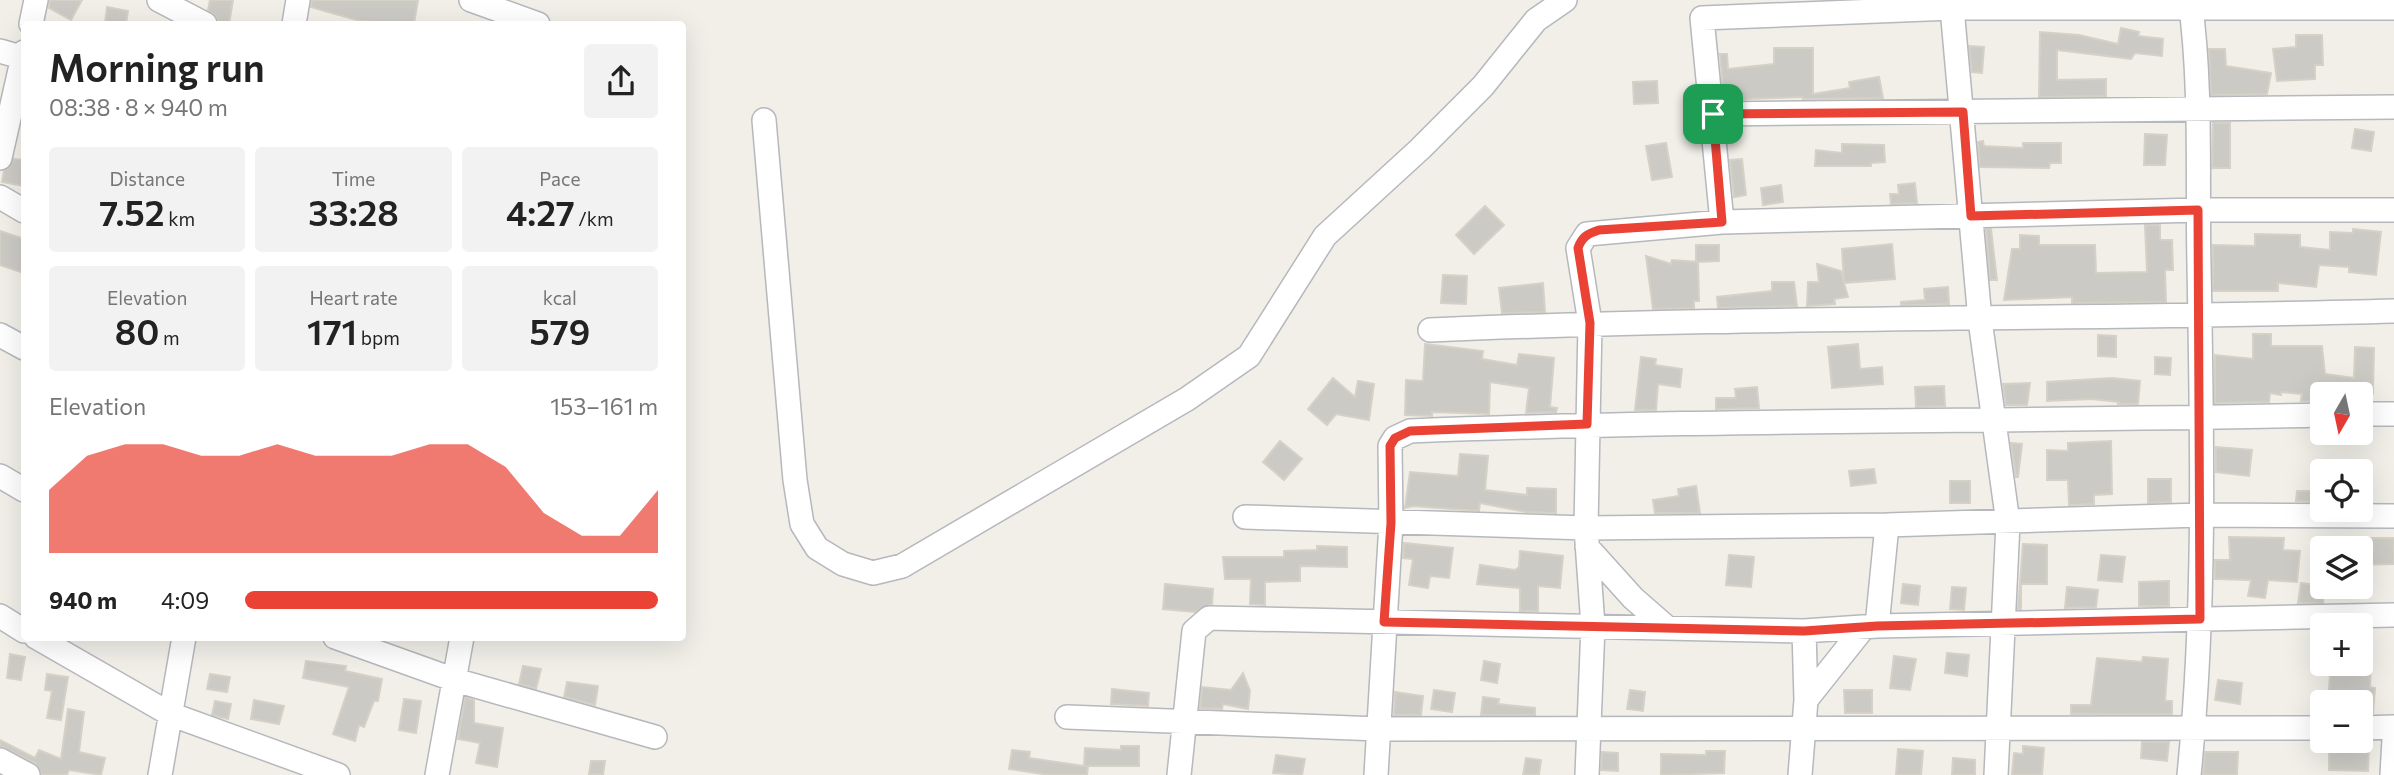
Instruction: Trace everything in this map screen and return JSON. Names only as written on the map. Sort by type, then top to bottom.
[{"type":"street","points":[[32,21],[36,0]]},
{"type":"street","points":[[159,0],[199,21]]},
{"type":"street","points":[[294,21],[298,0]]},
{"type":"street","points":[[471,0],[530,21]]},
{"type":"street","points":[[764,120],[795,480],[802,524],[817,548],[843,564],[873,573],[902,566],[1187,399],[1249,356],[1325,236],[1420,149],[1483,86],[1536,20],[1565,0]]},
{"type":"street","points":[[2189,775],[2200,619],[2202,418],[2198,107],[2191,4]]},
{"type":"street","points":[[1722,222],[1702,18],[1952,8],[2191,4],[2394,8]]},
{"type":"street","points":[[1952,8],[1980,320],[2008,523],[2006,625],[1996,775]]},
{"type":"street","points":[[0,51],[21,55]]},
{"type":"street","points":[[0,158],[21,69]]},
{"type":"street","points":[[1713,114],[2394,107]]},
{"type":"street","points":[[0,197],[21,209]]},
{"type":"street","points":[[1587,775],[1593,626],[1586,538],[1590,323],[1578,248],[1587,234],[1722,222],[2198,210],[2394,210]]},
{"type":"street","points":[[1430,330],[1590,323],[1980,320],[2394,311]]},
{"type":"street","points":[[0,335],[21,346]]},
{"type":"street","points":[[2373,414],[2394,414]]},
{"type":"street","points":[[1376,775],[1391,523],[1390,446],[1395,438],[1410,431],[1587,424],[1995,422],[2310,415]]},
{"type":"street","points":[[0,476],[21,488]]},
{"type":"street","points":[[1245,517],[1391,523],[1586,538],[1887,524],[2008,523],[2200,515],[2394,516]]},
{"type":"street","points":[[1806,700],[1870,626],[1887,524]]},
{"type":"street","points":[[1586,538],[1633,598],[1665,626]]},
{"type":"street","points":[[1179,775],[1194,631],[1209,618],[1804,631],[1870,626],[2394,615]]},
{"type":"street","points":[[0,617],[21,629]]},
{"type":"street","points":[[1800,775],[1806,700],[1804,631]]},
{"type":"street","points":[[43,641],[170,714],[338,775]]},
{"type":"street","points":[[160,775],[183,641]]},
{"type":"street","points":[[346,641],[455,680],[655,737]]},
{"type":"street","points":[[437,775],[460,641]]},
{"type":"street","points":[[1067,717],[1378,729],[2310,729]]},
{"type":"street","points":[[2373,728],[2394,727]]},
{"type":"street","points":[[2392,775],[2394,739]]},
{"type":"street","points":[[0,760],[28,775]]},
{"type":"building","points":[[50,0],[82,0],[71,20],[49,8]]},
{"type":"building","points":[[210,0],[233,0],[230,21],[218,21],[208,10]]},
{"type":"building","points":[[312,0],[418,0],[414,21],[360,21],[311,7]]},
{"type":"building","points":[[107,7],[128,11],[126,21],[105,21]]},
{"type":"building","points":[[2121,28],[2139,32],[2138,36],[2163,39],[2162,56],[2135,53],[2131,59],[2057,50],[2057,80],[2106,79],[2106,96],[2039,97],[2040,32],[2079,35],[2118,44]]},
{"type":"building","points":[[2296,35],[2322,35],[2323,65],[2315,65],[2315,79],[2277,81],[2273,49],[2296,47]]},
{"type":"building","points":[[1969,46],[1984,47],[1982,73],[1972,72]]},
{"type":"building","points":[[1774,48],[1813,48],[1813,94],[1850,88],[1849,82],[1879,77],[1883,98],[1724,100],[1720,54],[1727,54],[1728,69],[1774,64]]},
{"type":"building","points":[[2209,49],[2225,49],[2226,66],[2271,73],[2267,94],[2211,95]]},
{"type":"building","points":[[1657,81],[1658,103],[1634,104],[1633,82]]},
{"type":"building","points":[[2213,123],[2230,123],[2230,168],[2212,168]]},
{"type":"building","points":[[2355,129],[2374,132],[2371,151],[2352,148]]},
{"type":"building","points":[[2145,134],[2167,135],[2165,165],[2144,165]]},
{"type":"building","points":[[1983,141],[1984,146],[2023,148],[2023,143],[2061,143],[2061,163],[2050,163],[2049,168],[1980,167],[1978,142]]},
{"type":"building","points":[[1666,143],[1672,177],[1652,180],[1646,146]]},
{"type":"building","points":[[1842,144],[1884,145],[1885,162],[1871,163],[1871,166],[1815,166],[1816,150],[1842,153]]},
{"type":"building","points":[[14,159],[21,160],[21,185],[2,182],[4,171]]},
{"type":"building","points":[[1742,159],[1746,195],[1734,197],[1730,160]]},
{"type":"building","points":[[1915,183],[1917,203],[1891,204],[1890,194],[1899,194],[1898,185]]},
{"type":"building","points":[[1781,185],[1783,202],[1763,205],[1761,188]]},
{"type":"building","points":[[1485,206],[1504,225],[1474,254],[1456,235]]},
{"type":"building","points":[[2145,225],[2160,225],[2160,240],[2172,240],[2173,270],[2165,270],[2166,302],[2072,303],[2072,297],[2004,300],[2012,249],[2020,249],[2020,235],[2039,236],[2039,245],[2095,245],[2096,273],[2147,272]]},
{"type":"building","points":[[1986,229],[1991,229],[1997,280],[1990,280]]},
{"type":"building","points":[[2353,229],[2381,232],[2376,275],[2349,272],[2349,267],[2319,265],[2316,287],[2278,283],[2278,291],[2213,291],[2213,245],[2255,246],[2255,234],[2300,235],[2300,247],[2330,250],[2330,232],[2353,233]]},
{"type":"building","points":[[0,231],[21,238],[21,272],[0,265]]},
{"type":"building","points":[[1892,244],[1895,279],[1844,283],[1848,297],[1834,299],[1835,304],[1807,306],[1808,282],[1819,282],[1817,264],[1841,271],[1844,282],[1842,249]]},
{"type":"building","points":[[1696,245],[1719,245],[1719,261],[1696,262]]},
{"type":"building","points":[[1646,256],[1671,264],[1672,260],[1698,262],[1699,301],[1694,301],[1694,308],[1653,309]]},
{"type":"building","points":[[1443,275],[1467,276],[1466,304],[1441,303]]},
{"type":"building","points":[[1772,282],[1794,282],[1797,306],[1718,308],[1717,297],[1772,291]]},
{"type":"building","points":[[1543,283],[1545,312],[1502,313],[1499,288]]},
{"type":"building","points":[[1948,287],[1949,304],[1901,305],[1901,302],[1925,300],[1924,289]]},
{"type":"building","points":[[2253,334],[2271,334],[2271,346],[2322,346],[2325,374],[2354,378],[2355,347],[2374,348],[2373,394],[2373,382],[2310,382],[2310,401],[2301,401],[2302,394],[2281,392],[2281,395],[2270,393],[2269,402],[2215,403],[2215,355],[2253,359]]},
{"type":"building","points":[[2098,335],[2116,336],[2116,357],[2098,356]]},
{"type":"building","points":[[1425,344],[1483,351],[1482,359],[1517,365],[1519,354],[1554,358],[1550,407],[1557,408],[1556,412],[1526,413],[1529,388],[1490,382],[1489,414],[1432,412],[1432,416],[1405,415],[1406,380],[1423,381]]},
{"type":"building","points":[[1858,344],[1860,369],[1882,367],[1883,384],[1832,388],[1828,347]]},
{"type":"building","points":[[1641,357],[1656,359],[1655,365],[1682,369],[1680,387],[1658,384],[1656,410],[1635,410]]},
{"type":"building","points":[[2155,357],[2171,358],[2170,375],[2155,374]]},
{"type":"building","points":[[1333,378],[1355,397],[1358,381],[1374,384],[1369,420],[1336,414],[1327,425],[1308,409]]},
{"type":"building","points":[[2112,378],[2140,381],[2138,404],[2118,404],[2119,402],[2092,399],[2047,401],[2047,382]]},
{"type":"building","points":[[2030,383],[2027,405],[2006,405],[2003,384]]},
{"type":"building","points":[[1944,386],[1945,406],[1916,407],[1915,387]]},
{"type":"building","points":[[1757,387],[1759,408],[1716,409],[1716,398],[1736,398],[1735,389]]},
{"type":"building","points":[[1280,441],[1302,459],[1284,480],[1263,462]]},
{"type":"building","points":[[2111,441],[2112,494],[2094,495],[2094,504],[2069,505],[2068,480],[2047,480],[2047,450],[2068,451],[2068,443]]},
{"type":"building","points":[[2011,443],[2022,444],[2018,477],[2016,477]]},
{"type":"building","points":[[2216,447],[2252,450],[2249,476],[2216,472]]},
{"type":"building","points":[[1460,454],[1488,456],[1485,490],[1527,495],[1527,488],[1556,489],[1556,513],[1526,512],[1480,503],[1479,511],[1413,506],[1405,508],[1410,472],[1458,476]]},
{"type":"building","points":[[1874,469],[1876,483],[1851,486],[1849,471]]},
{"type":"building","points":[[2148,479],[2171,479],[2171,502],[2148,503]]},
{"type":"building","points":[[1950,481],[1970,481],[1970,503],[1950,503]]},
{"type":"building","points":[[1696,486],[1700,513],[1655,513],[1653,500],[1679,496],[1678,489]]},
{"type":"building","points":[[2297,491],[2310,491],[2310,502],[2296,501]]},
{"type":"building","points":[[2229,537],[2284,538],[2283,550],[2300,551],[2297,582],[2268,580],[2265,598],[2248,596],[2251,580],[2215,579],[2215,560],[2230,560]]},
{"type":"building","points":[[2373,538],[2394,538],[2394,564],[2373,565]]},
{"type":"building","points":[[1404,543],[1453,548],[1449,578],[1430,576],[1428,588],[1409,585],[1413,559],[1403,558]]},
{"type":"building","points":[[2023,544],[2047,545],[2047,584],[2021,584],[2021,609],[2018,609]]},
{"type":"building","points":[[1317,546],[1347,547],[1347,567],[1300,566],[1300,581],[1265,582],[1265,605],[1250,604],[1251,579],[1225,579],[1223,557],[1284,557],[1284,551],[1317,550]]},
{"type":"building","points":[[1520,551],[1563,556],[1560,588],[1538,586],[1538,611],[1520,611],[1520,588],[1477,584],[1480,565],[1515,570],[1519,567]]},
{"type":"building","points":[[1729,555],[1754,557],[1751,587],[1726,585]]},
{"type":"building","points":[[2101,555],[2125,557],[2122,582],[2098,580]]},
{"type":"building","points":[[2169,581],[2169,606],[2139,606],[2139,582]]},
{"type":"building","points":[[2301,583],[2310,584],[2310,599],[2323,599],[2323,603],[2298,603]]},
{"type":"building","points":[[1165,584],[1213,589],[1212,604],[1195,612],[1163,609]]},
{"type":"building","points":[[1903,584],[1920,586],[1918,605],[1901,603]]},
{"type":"building","points":[[1952,587],[1966,588],[1964,610],[1950,609]]},
{"type":"building","points":[[2067,587],[2098,590],[2096,607],[2065,608]]},
{"type":"building","points":[[1947,653],[1969,655],[1967,676],[1945,673]]},
{"type":"building","points":[[10,654],[25,657],[21,680],[7,678]]},
{"type":"building","points":[[1894,656],[1916,659],[1910,690],[1890,688]]},
{"type":"building","points":[[2143,657],[2168,659],[2165,701],[2172,701],[2172,714],[2071,714],[2071,705],[2091,705],[2097,658],[2142,662]]},
{"type":"building","points":[[306,661],[346,666],[345,671],[382,679],[378,701],[374,701],[364,727],[359,725],[355,741],[333,734],[349,687],[303,678]]},
{"type":"building","points":[[1484,661],[1500,664],[1497,683],[1481,680]]},
{"type":"building","points":[[523,666],[541,669],[536,689],[519,684]]},
{"type":"building","points":[[1243,673],[1250,691],[1248,709],[1223,704],[1222,709],[1200,708],[1202,687],[1231,690]]},
{"type":"building","points":[[47,674],[68,677],[61,720],[47,718],[52,691],[45,690]]},
{"type":"building","points":[[210,674],[230,677],[227,692],[207,689]]},
{"type":"building","points":[[2330,676],[2370,676],[2370,687],[2375,688],[2373,714],[2373,690],[2329,690]]},
{"type":"building","points":[[2218,680],[2242,683],[2240,704],[2215,700]]},
{"type":"building","points":[[567,682],[598,686],[595,705],[564,697]]},
{"type":"building","points":[[1112,689],[1149,693],[1148,706],[1111,704]]},
{"type":"building","points":[[1434,690],[1455,693],[1452,712],[1431,709]]},
{"type":"building","points":[[1630,690],[1645,692],[1643,711],[1627,709]]},
{"type":"building","points":[[1844,690],[1872,690],[1872,713],[1845,713]]},
{"type":"building","points":[[1395,692],[1423,696],[1421,715],[1394,715]]},
{"type":"building","points":[[465,697],[474,700],[474,723],[503,728],[497,767],[476,763],[480,743],[458,739]]},
{"type":"building","points":[[1483,697],[1499,699],[1498,704],[1535,708],[1535,715],[1481,715]]},
{"type":"building","points":[[404,699],[421,701],[416,733],[399,730]]},
{"type":"building","points":[[254,700],[284,706],[279,724],[251,719]]},
{"type":"building","points":[[215,701],[231,704],[228,719],[212,715]]},
{"type":"building","points":[[68,709],[84,712],[79,752],[105,758],[101,775],[69,770],[67,775],[42,775],[35,763],[0,746],[0,740],[35,758],[39,750],[61,759]]},
{"type":"building","points":[[2142,742],[2169,742],[2167,761],[2141,758]]},
{"type":"building","points":[[1121,746],[1139,746],[1139,766],[1088,766],[1087,775],[1049,775],[1009,769],[1012,750],[1030,752],[1029,758],[1084,766],[1085,748],[1121,750]]},
{"type":"building","points":[[2023,746],[2044,748],[2042,775],[2012,775],[2014,753],[2023,754]]},
{"type":"building","points":[[1898,749],[1923,751],[1921,775],[1896,775]]},
{"type":"building","points":[[1706,751],[1725,751],[1724,773],[1661,775],[1661,754],[1706,755]]},
{"type":"building","points":[[1602,752],[1618,753],[1618,771],[1601,770]]},
{"type":"building","points":[[2205,752],[2238,752],[2237,775],[2203,775]]},
{"type":"building","points":[[2329,753],[2369,753],[2368,771],[2329,770]]},
{"type":"building","points":[[1276,755],[1305,759],[1302,775],[1273,773]]},
{"type":"building","points":[[1526,758],[1541,760],[1539,775],[1523,775]]},
{"type":"building","points":[[1953,758],[1975,760],[1975,775],[1952,775]]},
{"type":"building","points":[[591,761],[605,761],[603,775],[589,774]]},
{"type":"route","points":[[1963,112],[1971,216],[2198,210],[2202,418],[2200,619],[1877,626],[1804,631],[1384,622],[1391,523],[1390,446],[1395,438],[1410,431],[1587,424],[1590,323],[1578,248],[1581,240],[1587,234],[1599,230],[1722,222],[1713,114],[1963,112]]}]
